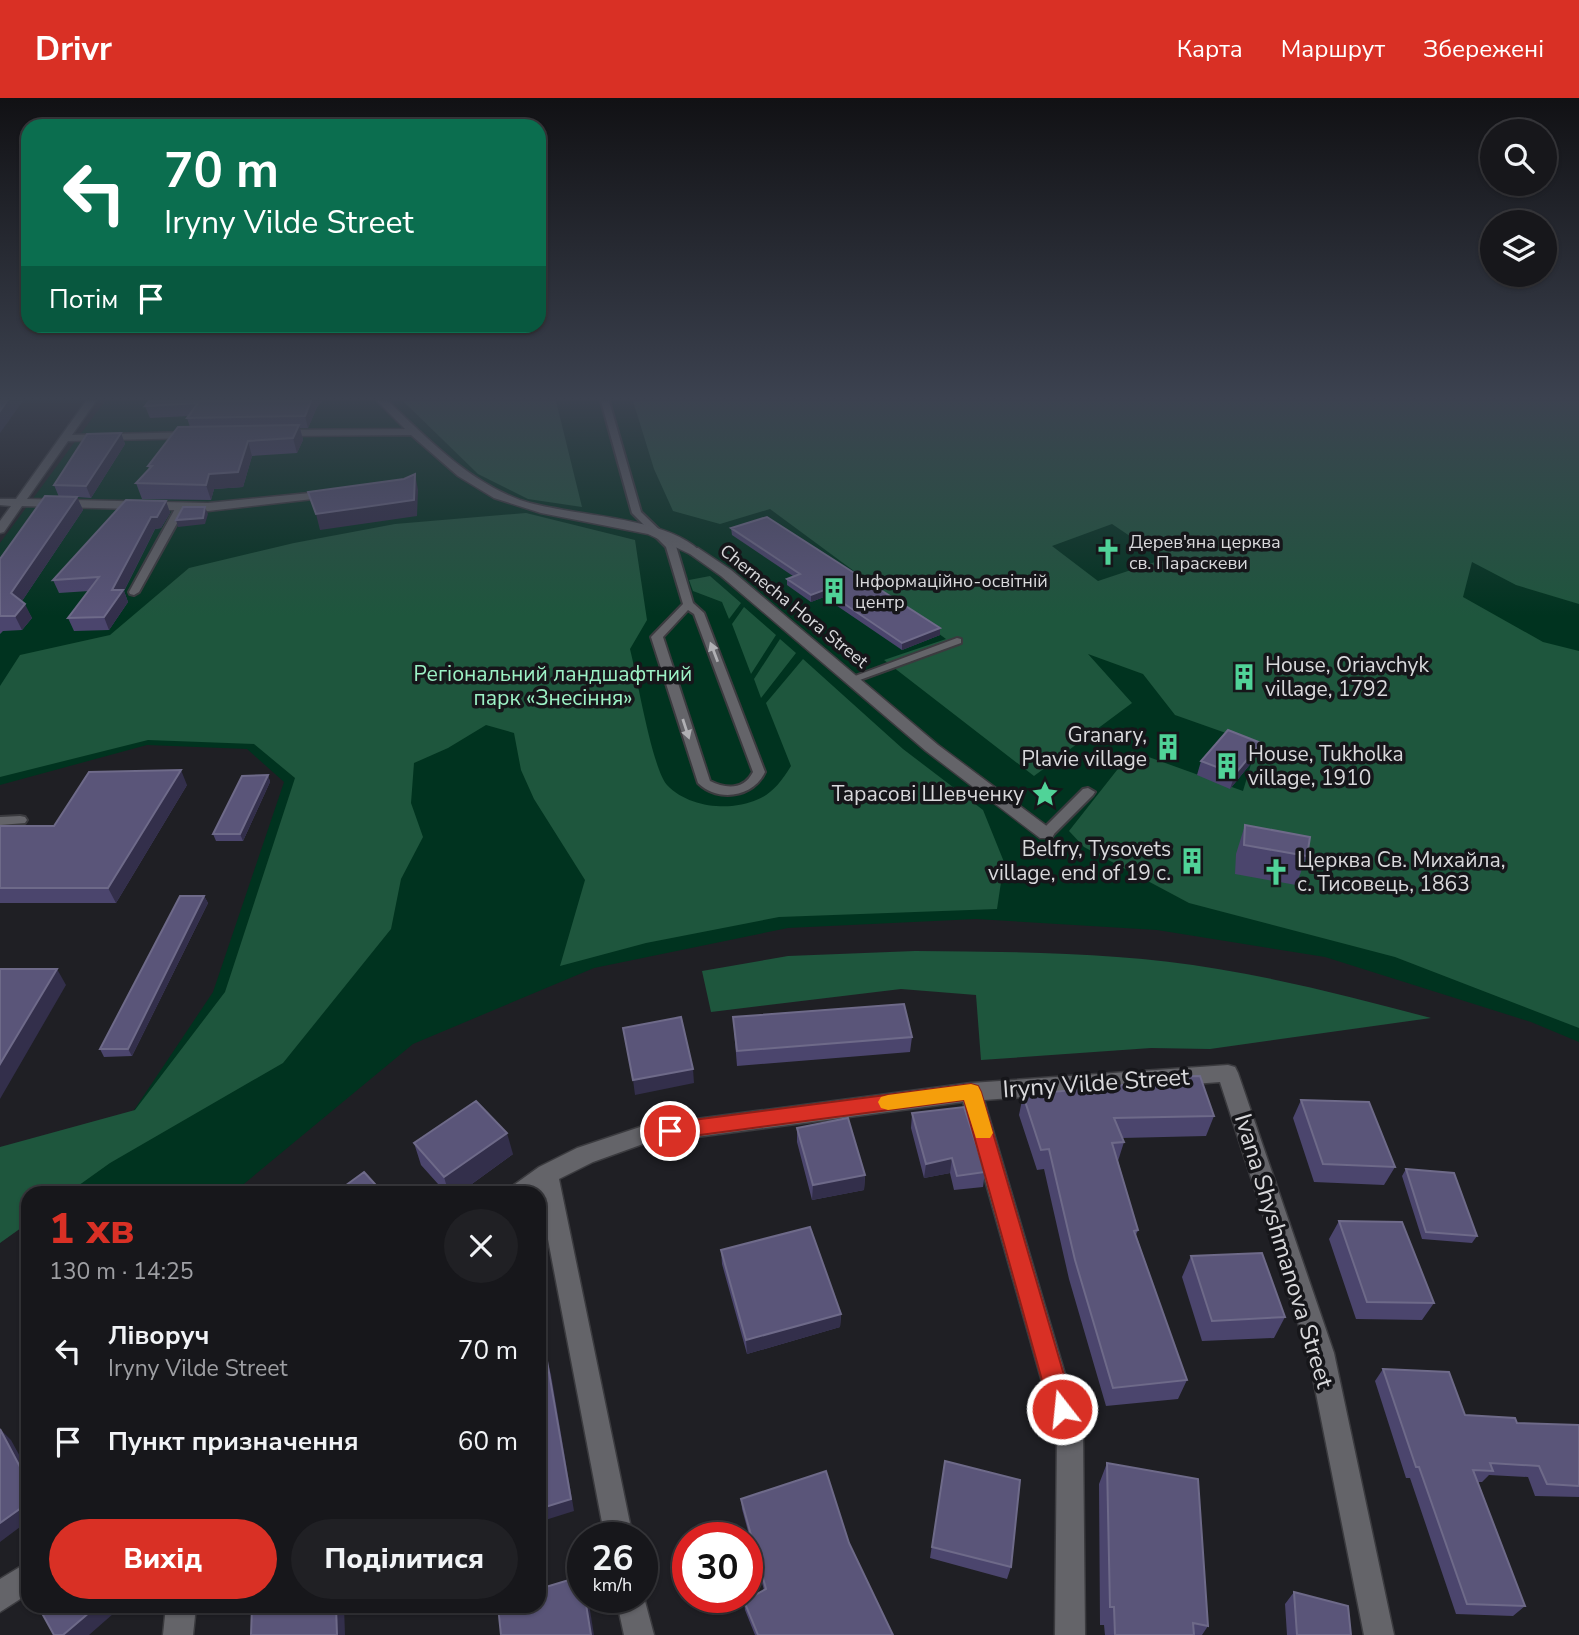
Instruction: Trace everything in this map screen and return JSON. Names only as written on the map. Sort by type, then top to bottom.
[{"type":"street","points":[[0,528],[39,473]]},
{"type":"street","name":"Chernecha Hora Street","points":[[459,473],[478,485],[519,503],[652,530],[694,551],[726,573],[759,604],[853,678],[932,748],[1046,834]]},
{"type":"street","points":[[0,502],[181,507],[344,493]]},
{"type":"street","name":"Iryny Vilde Street","points":[[530,1186],[547,1174],[585,1155],[643,1135],[971,1092],[1228,1073]]},
{"type":"street","name":"Ivana Shyshmanova Street","points":[[1228,1073],[1321,1353],[1379,1635]]},
{"type":"street","points":[[971,1092],[1070,1435],[1070,1635]]},
{"type":"street","points":[[547,1174],[616,1522]]},
{"type":"street","points":[[0,1597],[21,1581]]},
{"type":"street","points":[[178,1635],[180,1613]]},
{"type":"street","points":[[634,1613],[639,1635]]},
{"type":"lane","points":[[625,473],[637,513],[671,546],[688,604],[699,612],[759,772],[757,779],[742,789],[722,791],[704,783],[657,637],[688,604]]},
{"type":"lane","points":[[134,592],[181,507]]},
{"type":"lane","points":[[853,678],[957,641]]},
{"type":"lane","points":[[1046,834],[1088,792]]},
{"type":"lane","points":[[0,821],[20,820]]},
{"type":"green space","name":"Регіональний ландшафтний парк «Знесіння»","points":[[52,473],[1579,473],[1579,1042],[1531,1022],[1325,957],[1157,930],[976,919],[788,928],[594,968],[413,1044],[241,1186],[40,1186],[118,1134],[213,992],[284,782],[247,749],[147,745],[0,785],[0,543]]},
{"type":"green space","points":[[574,473],[582,507],[528,499],[478,474]]},
{"type":"green space","points":[[656,473],[1579,473],[1579,604],[1516,585],[1472,562],[1463,597],[1543,642],[1579,651],[1579,1028],[1395,957],[1189,903],[1084,847],[1069,831],[1132,751],[1243,791],[1257,744],[1175,715],[1143,674],[1088,654],[1132,703],[1034,776],[884,660],[946,639],[770,509],[720,524],[673,511]],"holes":[[[1112,524],[1164,559],[1098,581],[1052,546]]]},
{"type":"green space","points":[[526,513],[635,540],[647,620],[630,649],[656,760],[667,785],[681,796],[697,803],[724,806],[752,802],[773,789],[791,766],[766,703],[803,659],[903,749],[983,810],[1004,862],[997,909],[779,917],[646,943],[560,966],[585,880],[534,799],[521,770],[514,733],[486,725],[448,748],[414,763],[411,803],[423,837],[401,879],[391,929],[283,1063],[110,1163],[78,1186],[21,1186],[21,1228],[0,1243],[0,1147],[135,1110],[225,992],[295,778],[254,744],[148,740],[0,777],[0,686],[20,655],[110,635],[189,568],[294,543],[395,524]]},
{"type":"green space","points":[[710,576],[741,603],[729,619],[722,602],[693,591],[689,580]]},
{"type":"green space","points":[[744,607],[776,635],[751,674],[732,624]]},
{"type":"green space","points":[[780,639],[796,653],[761,698],[754,679]]},
{"type":"green space","points":[[915,951],[1067,954],[1180,963],[1298,985],[1431,1018],[1210,1049],[1151,1048],[981,1060],[976,995],[901,989],[711,1012],[702,971],[788,956]]},
{"type":"building","points":[[62,473],[95,473],[86,486],[54,485]]},
{"type":"building","points":[[146,473],[227,473],[209,474],[206,485],[136,483]]},
{"type":"building","points":[[415,474],[414,500],[316,514],[308,492],[404,479]]},
{"type":"building","points":[[45,496],[77,497],[11,593],[25,604],[15,616],[0,616],[0,559]]},
{"type":"building","points":[[126,500],[166,501],[157,517],[151,517],[112,590],[123,590],[104,617],[68,618],[99,577],[53,580]]},
{"type":"building","points":[[183,507],[205,507],[203,518],[176,520]]},
{"type":"building","name":"Інформаційно-освітній центр","points":[[767,517],[940,628],[902,643],[824,590],[811,595],[787,579],[800,574],[731,528]]},
{"type":"building","points":[[1228,730],[1261,743],[1235,774],[1201,761]]},
{"type":"building","points":[[181,770],[108,888],[0,888],[0,826],[54,826],[89,772]]},
{"type":"building","points":[[268,775],[240,834],[213,834],[242,776]]},
{"type":"building","points":[[1245,825],[1310,837],[1307,856],[1244,845]]},
{"type":"building","points":[[180,896],[204,896],[128,1049],[100,1049]]},
{"type":"building","points":[[0,969],[57,969],[0,1064]]},
{"type":"building","points":[[904,1004],[912,1037],[737,1051],[733,1017]]},
{"type":"building","points":[[681,1017],[693,1069],[633,1080],[623,1028]]},
{"type":"building","points":[[1200,1076],[1214,1116],[1114,1118],[1124,1142],[1112,1143],[1138,1230],[1134,1231],[1187,1380],[1113,1388],[1075,1260],[1049,1149],[1041,1150],[1023,1095],[1142,1083],[1140,1077]]},
{"type":"building","points":[[1301,1100],[1369,1102],[1395,1167],[1323,1164]]},
{"type":"building","points":[[476,1101],[507,1133],[444,1177],[414,1143]]},
{"type":"building","points":[[964,1107],[985,1172],[957,1176],[952,1158],[926,1164],[912,1113]]},
{"type":"building","points":[[848,1118],[865,1175],[813,1185],[797,1128]]},
{"type":"building","points":[[1406,1169],[1454,1173],[1477,1236],[1426,1232]]},
{"type":"building","points":[[364,1172],[377,1186],[345,1186]]},
{"type":"building","points":[[1339,1221],[1402,1222],[1434,1303],[1367,1302]]},
{"type":"building","points":[[810,1227],[841,1314],[746,1340],[721,1250]]},
{"type":"building","points":[[1262,1253],[1285,1317],[1212,1321],[1191,1256]]},
{"type":"building","points":[[546,1361],[571,1499],[546,1507]]},
{"type":"building","points":[[1383,1369],[1449,1372],[1465,1415],[1515,1418],[1517,1423],[1579,1425],[1579,1486],[1547,1484],[1539,1466],[1490,1463],[1493,1471],[1473,1470],[1525,1606],[1467,1604]]},
{"type":"building","points":[[0,1429],[21,1469],[21,1508],[0,1523]]},
{"type":"building","points":[[945,1461],[1020,1480],[1011,1567],[932,1547]]},
{"type":"building","points":[[1107,1463],[1198,1479],[1208,1626],[1193,1623],[1194,1635],[1115,1635],[1114,1607],[1110,1607]]},
{"type":"building","points":[[826,1471],[849,1543],[893,1635],[758,1635],[749,1613],[763,1613],[763,1591],[766,1589],[763,1578],[763,1522],[747,1522],[741,1499]]},
{"type":"building","points":[[567,1581],[567,1613],[587,1613],[591,1635],[501,1635],[499,1613],[546,1613],[546,1587]]},
{"type":"building","points":[[1294,1592],[1348,1606],[1351,1635],[1297,1635]]},
{"type":"building","points":[[42,1613],[89,1613],[63,1635],[54,1635]]},
{"type":"building","points":[[252,1613],[336,1613],[337,1635],[251,1635]]},
{"type":"slow traffic","points":[[888,1102],[971,1092],[983,1133]]},
{"type":"place","name":"Дерев'яна церква св. Параскеви","points":[[1108,552]]},
{"type":"place","name":"Інформаційно-освітній центр","points":[[834,591]]},
{"type":"place","name":"House, Oriavchyk village, 1792","points":[[1244,677]]},
{"type":"place","name":"Granary, Plavie village","points":[[1168,747]]},
{"type":"place","name":"House, Tukholka village, 1910","points":[[1227,766]]},
{"type":"place","name":"Тарасові Шевченку","points":[[1045,794]]},
{"type":"place","name":"Belfry, Tysovets village, end of 19 c.","points":[[1192,861]]},
{"type":"place","name":"Церква Св. Михайла, с. Тисовець, 1863","points":[[1276,872]]},
{"type":"route","points":[[670,1131],[971,1092],[1062,1409]]}]
